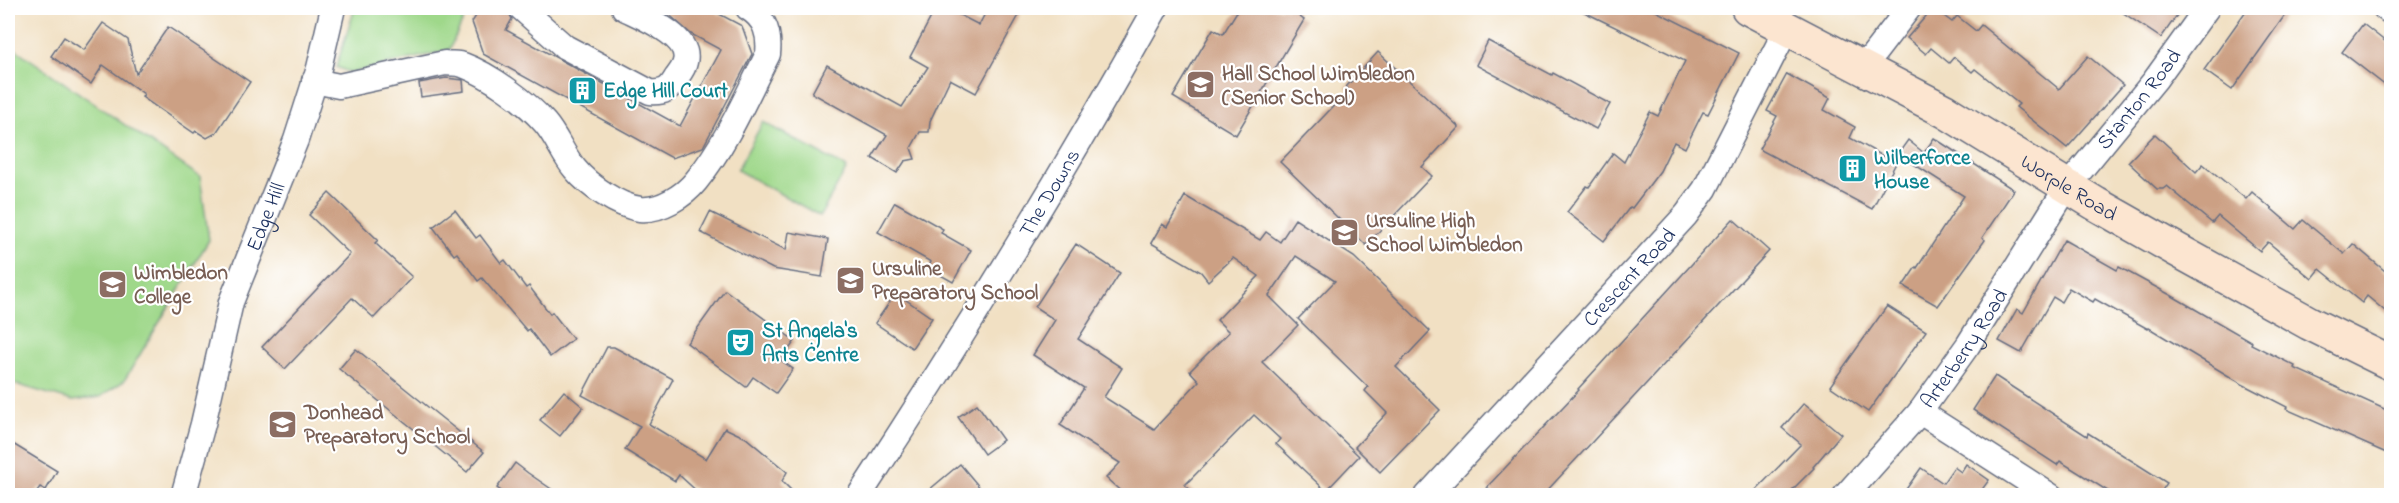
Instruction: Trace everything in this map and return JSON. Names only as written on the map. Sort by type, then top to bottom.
[{"type":"main road","name":"Worple Road","points":[[1748,8],[1945,111],[2067,187],[2261,297],[2391,364]]},
{"type":"street","name":"Edge Hill","points":[[183,495],[231,302],[296,141],[333,8]]},
{"type":"street","points":[[521,8],[565,46],[650,93],[662,93],[670,88],[686,62],[684,50],[676,36],[624,8]]},
{"type":"street","points":[[314,81],[339,86],[445,63],[462,64],[490,79],[523,102],[545,122],[573,167],[587,183],[615,200],[640,209],[660,206],[677,197],[694,183],[720,148],[768,54],[769,39],[765,24],[748,8]]},
{"type":"street","name":"The Downs","points":[[859,495],[927,392],[1032,224],[1156,8]]},
{"type":"street","points":[[1863,68],[1909,8]]},
{"type":"street","name":"Stanton Road","points":[[2067,187],[2155,80],[2207,8]]},
{"type":"street","points":[[2385,8],[2391,13]]},
{"type":"street","name":"Crescent Road","points":[[1427,495],[1686,215],[1705,189],[1787,28]]},
{"type":"street","name":"Arterberry Road","points":[[1845,495],[1920,412],[1968,345],[2067,187]]},
{"type":"street","points":[[1920,412],[2051,495]]},
{"type":"green space","points":[[355,8],[469,8],[449,50],[351,73],[336,67]]},
{"type":"green space","name":"Wimbledon College","points":[[8,44],[200,177],[209,240],[124,381],[100,397],[73,401],[8,382]]},
{"type":"green space","points":[[763,122],[847,168],[820,216],[737,170]]},
{"type":"building","name":"Edge Hill Court","points":[[481,8],[507,9],[512,19],[506,30],[680,126],[721,50],[691,34],[672,17],[656,8],[708,8],[742,26],[752,54],[703,147],[672,158],[483,54],[472,22]]},
{"type":"building","points":[[936,8],[946,8],[979,25],[988,8],[1023,8],[976,93],[950,79],[930,121],[929,132],[920,132],[911,148],[915,159],[905,161],[897,173],[872,158],[887,135],[812,93],[827,65],[902,107],[928,67],[910,57]]},
{"type":"building","points":[[1239,8],[1300,8],[1296,14],[1304,20],[1236,135],[1173,97],[1213,29],[1223,34]]},
{"type":"building","points":[[1576,8],[1650,8],[1739,53],[1708,114],[1703,112],[1685,148],[1674,142],[1660,171],[1604,241],[1567,212],[1587,186],[1589,187],[1613,153],[1624,162],[1650,112],[1658,116],[1685,61]]},
{"type":"building","points":[[1933,8],[1952,22],[1957,16],[1976,31],[1981,25],[2059,89],[2088,56],[2123,85],[2067,148],[2016,107],[2019,104],[1975,69],[1972,72],[1954,57],[1949,63],[1931,48],[1926,54],[1907,38]]},
{"type":"building","points":[[2116,8],[2182,8],[2161,38]]},
{"type":"building","points":[[2248,8],[2290,8],[2232,90],[2204,70]]},
{"type":"building","points":[[103,23],[128,40],[136,74],[168,27],[250,82],[216,133],[207,138],[196,131],[194,133],[142,97],[144,94],[103,65],[91,84],[51,56],[64,37],[84,50]]},
{"type":"building","points":[[2363,24],[2391,46],[2391,90],[2342,52]]},
{"type":"building","points":[[1488,41],[1610,104],[1596,129],[1476,65]]},
{"type":"building","points":[[1378,52],[1459,127],[1422,167],[1432,176],[1366,245],[1280,162],[1349,90],[1346,87]]},
{"type":"building","points":[[1787,74],[1830,98],[1824,110],[1855,127],[1850,138],[1896,163],[1872,209],[1759,149],[1777,116],[1767,111]]},
{"type":"building","points":[[446,78],[463,80],[464,91],[421,97],[419,83]]},
{"type":"building","points":[[2155,134],[2196,172],[2203,164],[2246,199],[2252,192],[2295,229],[2303,220],[2344,254],[2353,244],[2391,276],[2391,316],[2367,296],[2362,303],[2320,269],[2312,279],[2268,242],[2260,251],[2218,216],[2212,223],[2167,186],[2157,189],[2128,162]]},
{"type":"building","points":[[1934,138],[2014,190],[1982,238],[1985,240],[1938,306],[1903,286],[1964,196],[1898,154],[1908,140],[1924,153]]},
{"type":"building","points":[[329,193],[378,240],[375,243],[412,277],[374,318],[352,298],[285,369],[262,347],[350,254],[309,215]]},
{"type":"building","points":[[1185,196],[1260,240],[1266,232],[1280,242],[1295,219],[1354,257],[1430,331],[1396,367],[1440,410],[1380,472],[1355,447],[1387,413],[1365,391],[1368,387],[1298,319],[1335,281],[1296,256],[1269,296],[1298,325],[1262,362],[1359,456],[1326,491],[1276,444],[1280,439],[1254,415],[1185,485],[1196,495],[1125,495],[1106,478],[1120,463],[1060,425],[1084,388],[1033,355],[1055,320],[1035,307],[1076,244],[1120,273],[1078,339],[1122,368],[1104,397],[1154,429],[1199,381],[1190,371],[1229,332],[1217,320],[1259,276],[1233,258],[1208,281],[1201,272],[1151,243],[1162,224],[1167,227]]},
{"type":"building","points":[[895,202],[943,229],[941,233],[971,250],[953,282],[928,268],[931,262],[878,232]]},
{"type":"building","points":[[455,210],[476,238],[480,235],[501,263],[505,260],[526,288],[529,286],[573,339],[550,357],[529,329],[527,331],[482,278],[478,281],[457,253],[454,255],[433,227]]},
{"type":"building","points":[[710,212],[786,250],[789,232],[828,239],[822,277],[773,269],[700,232]]},
{"type":"building","points":[[1733,219],[1769,251],[1543,495],[1496,495],[1487,487],[1579,390]]},
{"type":"building","points":[[2064,240],[2117,270],[2119,267],[2174,297],[2252,342],[2251,344],[2295,366],[2294,368],[2391,412],[2391,455],[2286,409],[2287,407],[2242,384],[2149,328],[2069,288],[2061,302],[2053,297],[2021,353],[1999,341],[2017,309],[2023,313]]},
{"type":"building","name":"St Angela's Arts Centre","points":[[725,290],[795,341],[781,360],[793,369],[776,393],[753,377],[746,387],[687,343]]},
{"type":"building","points":[[896,293],[932,318],[912,348],[875,323]]},
{"type":"building","points":[[1887,306],[1926,331],[1868,412],[1830,386]]},
{"type":"building","points":[[607,347],[614,347],[673,379],[649,424],[706,459],[725,428],[746,438],[787,472],[782,481],[796,495],[701,495],[679,475],[675,481],[625,450],[640,426],[582,395]]},
{"type":"building","points":[[356,349],[484,452],[467,472],[339,369]]},
{"type":"building","points":[[1995,376],[2087,436],[2088,433],[2167,483],[2159,495],[2114,495],[2060,461],[2057,465],[1973,410]]},
{"type":"building","points":[[564,391],[583,407],[560,436],[540,420]]},
{"type":"building","points":[[1804,403],[1841,434],[1814,468],[1787,495],[1751,495],[1801,444],[1782,428]]},
{"type":"building","points":[[977,404],[1003,440],[984,454],[958,417]]},
{"type":"building","points":[[8,441],[57,471],[46,490],[40,487],[34,495],[8,495]]},
{"type":"building","points":[[515,463],[560,495],[507,495],[497,488]]},
{"type":"building","points":[[960,464],[986,495],[923,495]]},
{"type":"building","points":[[1966,464],[1989,480],[1978,495],[1902,495],[1921,468],[1943,483],[1954,467],[1961,472]]},
{"type":"place","name":"Hall School Wimbledon (Senior School)","points":[[1201,85]]},
{"type":"place","name":"Edge Hill Court","points":[[582,90]]},
{"type":"place","name":"Wilberforce House","points":[[1853,169]]},
{"type":"place","name":"Ursuline High School Wimbledon","points":[[1345,232]]},
{"type":"place","name":"Ursuline Preparatory School","points":[[851,280]]},
{"type":"place","name":"Wimbledon College","points":[[113,284]]},
{"type":"place","name":"St Angela's Arts Centre","points":[[741,342]]},
{"type":"place","name":"Donhead Preparatory School","points":[[283,424]]}]
